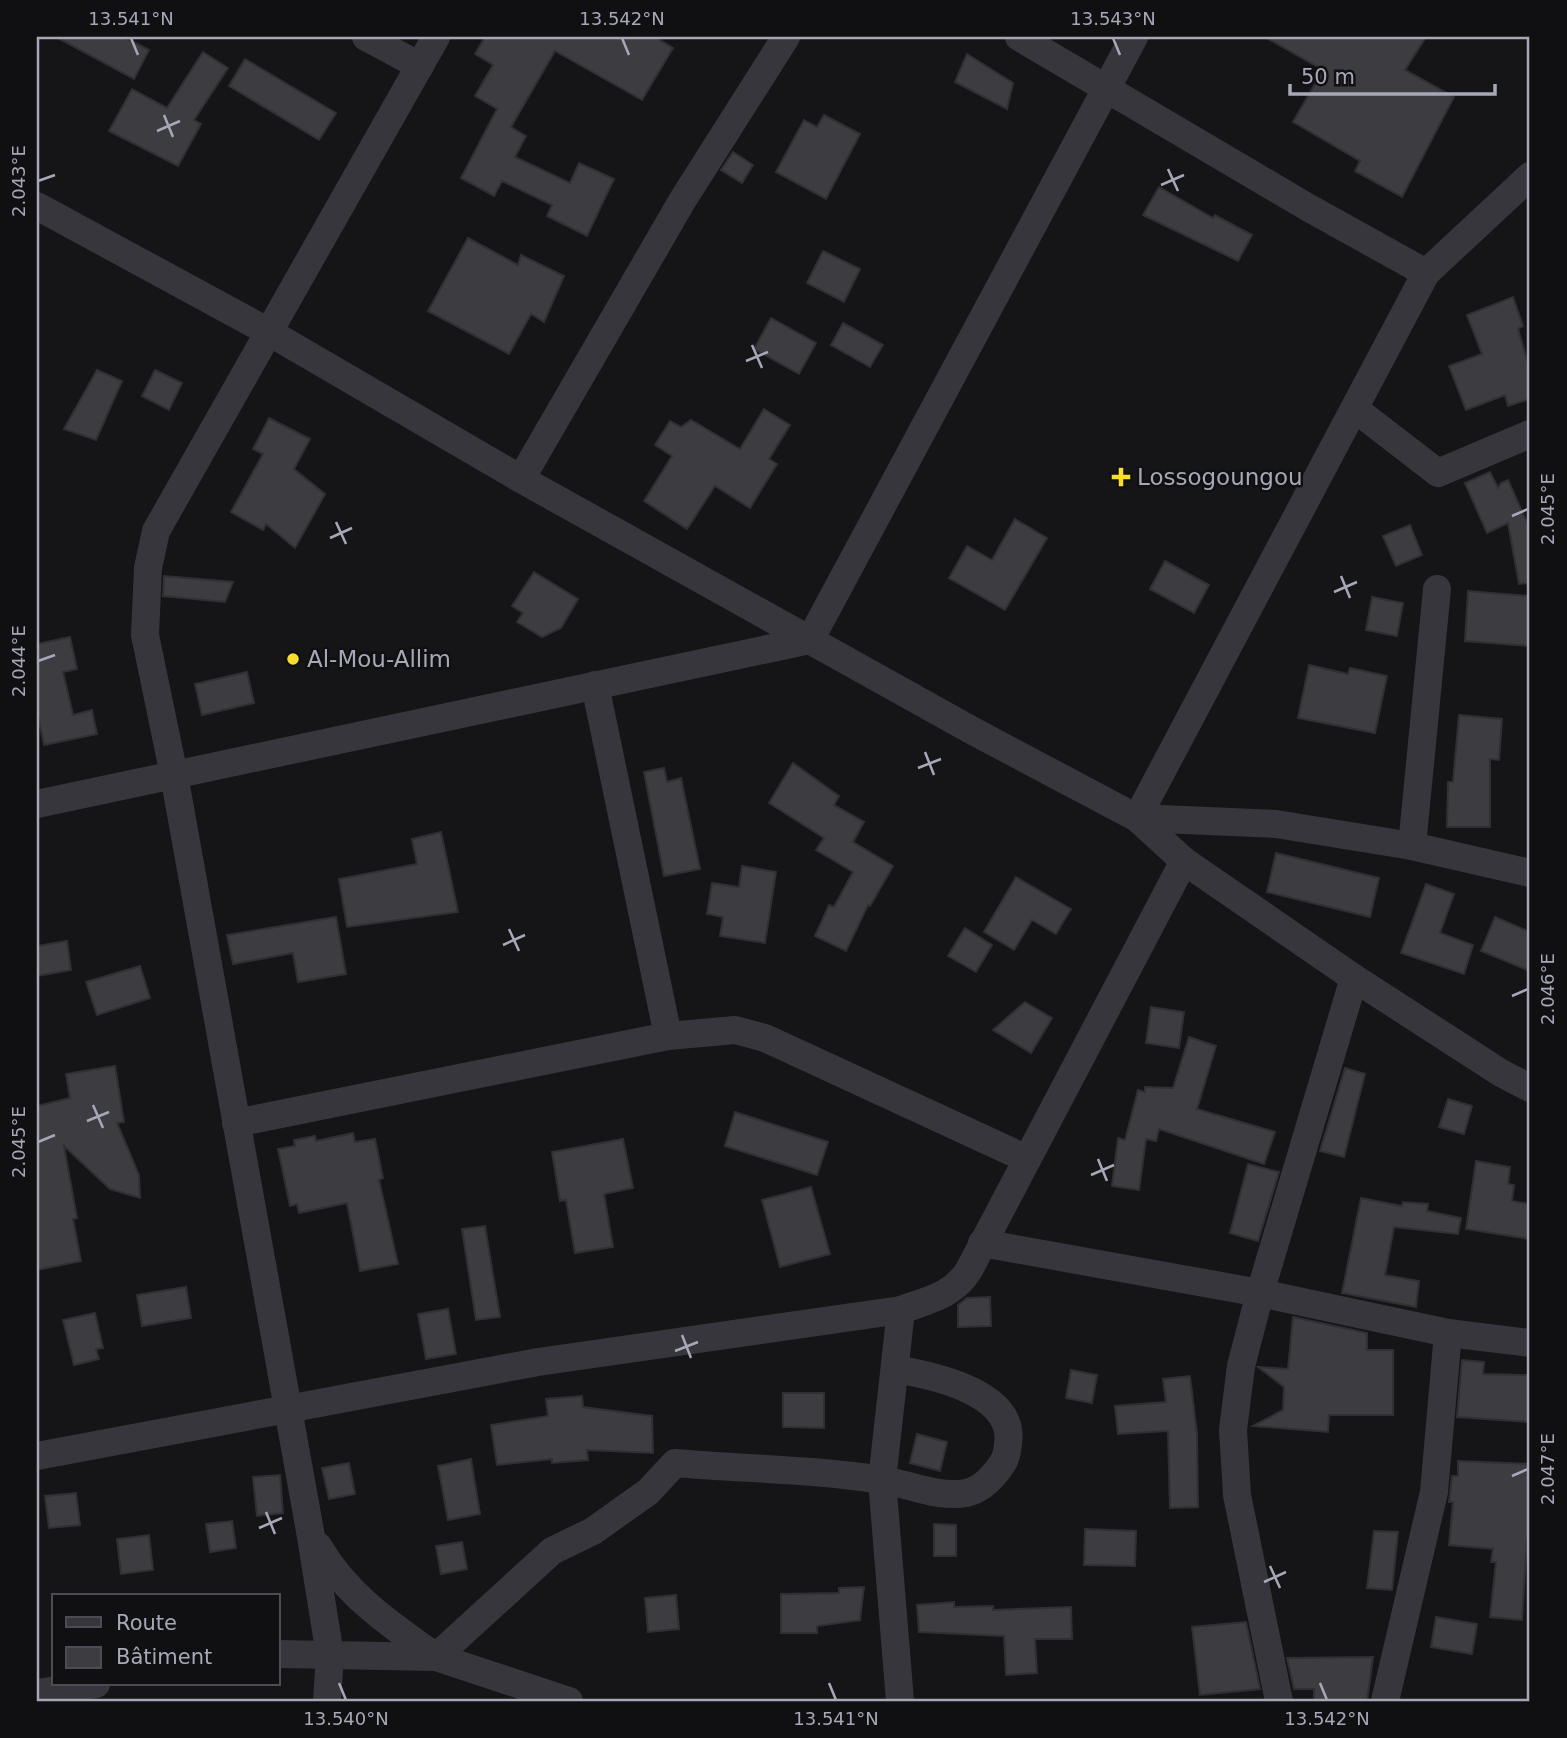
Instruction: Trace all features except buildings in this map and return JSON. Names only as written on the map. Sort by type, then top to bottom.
[{"type":"street","points":[[366,37],[420,66]]},
{"type":"street","points":[[327,1701],[330,1655],[310,1531],[174,775],[145,635],[148,568],[156,531],[436,37]]},
{"type":"street","points":[[521,479],[682,201],[786,37]]},
{"type":"street","points":[[1019,37],[1104,89],[1426,272]]},
{"type":"street","points":[[810,640],[1134,37]]},
{"type":"street","points":[[1137,818],[1426,272],[1530,176]]},
{"type":"street","points":[[37,206],[267,331],[521,479],[973,731],[1137,818],[1184,861],[1354,978],[1501,1073],[1530,1088]]},
{"type":"street","points":[[1355,409],[1438,472],[1530,434]]},
{"type":"street","points":[[1412,846],[1437,589]]},
{"type":"street","points":[[37,804],[810,640]]},
{"type":"street","points":[[595,685],[668,1036]]},
{"type":"street","points":[[1137,818],[1276,824],[1412,846],[1530,873]]},
{"type":"street","points":[[37,1456],[538,1362],[901,1310],[938,1297],[961,1283],[1184,861]]},
{"type":"street","points":[[1279,1701],[1237,1495],[1233,1430],[1241,1366],[1260,1293],[1354,978]]},
{"type":"street","points":[[236,1123],[668,1036],[735,1030],[765,1038],[1025,1158]]},
{"type":"street","points":[[982,1243],[1260,1293],[1448,1333],[1530,1343]]},
{"type":"street","points":[[900,1701],[882,1480],[901,1310]]},
{"type":"street","points":[[1385,1701],[1434,1492],[1448,1333]]},
{"type":"street","points":[[280,1654],[436,1657],[552,1551],[593,1531],[648,1492],[675,1463],[882,1480],[946,1494],[968,1493],[984,1485],[1006,1458],[1009,1438],[1004,1419],[975,1392],[934,1375],[895,1369]]},
{"type":"street","points":[[310,1531],[334,1574],[386,1622],[436,1657],[569,1701]]},
{"type":"street","points":[[37,1693],[83,1686]]},
{"type":"place","name":"Lossogoungou","points":[[1121,477]]},
{"type":"place","name":"Al-Mou-Allim","points":[[293,659]]}]
